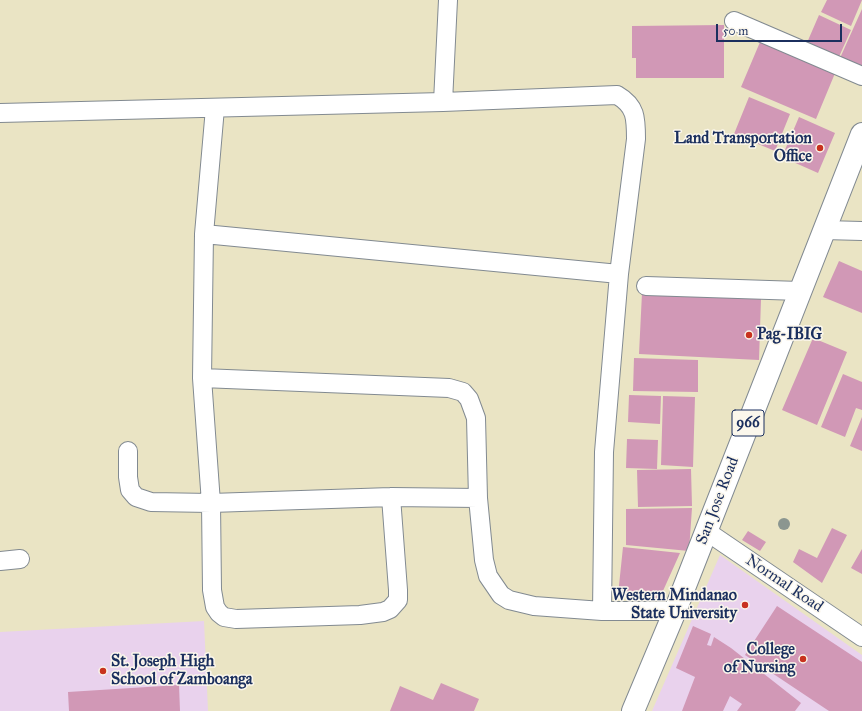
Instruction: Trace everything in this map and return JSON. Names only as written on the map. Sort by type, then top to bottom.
[{"type":"main road","name":"San Jose Road","points":[[633,711],[675,611],[824,230],[860,144]]},
{"type":"street","points":[[443,102],[448,0]]},
{"type":"street","points":[[734,21],[862,76]]},
{"type":"street","points":[[0,113],[443,102],[617,95],[624,99],[631,106],[636,118],[636,139],[619,274],[604,452],[602,611]]},
{"type":"street","points":[[215,108],[204,234],[202,378],[211,503],[212,590],[215,607],[224,617],[236,619],[360,616],[383,612],[390,609],[398,600],[391,497]]},
{"type":"street","points":[[824,230],[862,231]]},
{"type":"street","points":[[204,234],[619,274]]},
{"type":"street","points":[[646,286],[800,291]]},
{"type":"street","points":[[202,378],[449,388],[463,392],[469,399],[476,418],[478,498],[484,560],[488,576],[501,595],[509,600],[534,606],[602,611],[675,611]]},
{"type":"street","points":[[128,451],[128,477],[130,490],[136,497],[151,502],[211,503],[391,497],[478,498]]},
{"type":"street","name":"Normal Road","points":[[706,531],[862,637]]},
{"type":"street","points":[[0,561],[20,559]]},
{"type":"shaded area","name":"Western Mindanao State University","points":[[720,555],[862,655],[862,711],[652,711]]},
{"type":"shaded area","name":"St. Joseph High School of Zamboanga","points":[[204,621],[208,711],[0,711],[0,632]]},
{"type":"building","points":[[827,0],[862,0],[851,26],[821,12]]},
{"type":"building","points":[[862,9],[862,68],[840,58]]},
{"type":"building","points":[[819,15],[851,30],[838,59],[806,45]]},
{"type":"building","points":[[724,25],[724,78],[636,78],[636,58],[632,58],[632,26]]},
{"type":"building","points":[[763,35],[838,66],[816,119],[741,87]]},
{"type":"building","points":[[749,97],[790,114],[775,151],[734,134]]},
{"type":"building","points":[[799,117],[835,133],[818,173],[782,157]]},
{"type":"building","points":[[839,261],[862,271],[862,313],[823,297]]},
{"type":"building","points":[[642,293],[761,299],[759,360],[639,354]]},
{"type":"building","points":[[813,338],[847,352],[817,425],[782,410]]},
{"type":"building","points":[[634,358],[698,360],[698,392],[633,391]]},
{"type":"building","points":[[843,374],[862,382],[862,410],[856,408],[845,437],[821,427]]},
{"type":"building","points":[[629,395],[661,396],[660,424],[628,422]]},
{"type":"building","points":[[663,396],[695,397],[693,467],[661,465]]},
{"type":"building","points":[[862,417],[862,451],[850,446]]},
{"type":"building","points":[[627,439],[658,440],[657,469],[626,468]]},
{"type":"building","points":[[691,469],[692,506],[638,507],[637,470]]},
{"type":"building","points":[[692,508],[689,551],[626,545],[626,509]]},
{"type":"building","points":[[832,528],[847,535],[822,583],[793,562],[799,549],[817,558]]},
{"type":"building","points":[[748,531],[766,542],[760,551],[742,540]]},
{"type":"building","points":[[623,547],[680,553],[658,602],[618,595]]},
{"type":"building","points":[[862,549],[862,574],[851,568]]},
{"type":"building","name":"College of Nursing","points":[[777,606],[862,662],[862,711],[829,711],[745,655]]},
{"type":"building","points":[[693,626],[711,634],[707,645],[711,646],[714,637],[731,648],[801,703],[795,711],[737,711],[742,704],[730,696],[723,711],[682,711],[695,677],[676,668]]},
{"type":"building","points":[[441,683],[479,699],[474,711],[390,711],[400,686],[433,700]]},
{"type":"building","points":[[179,685],[180,711],[69,711],[68,692]]},
{"type":"place","name":"Land Transportation Office","points":[[820,148]]},
{"type":"place","name":"Pag-IBIG","points":[[749,335]]},
{"type":"place","name":"Western Mindanao State University","points":[[745,605]]},
{"type":"place","name":"College of Nursing","points":[[803,659]]},
{"type":"place","name":"St. Joseph High School of Zamboanga","points":[[103,671]]}]
